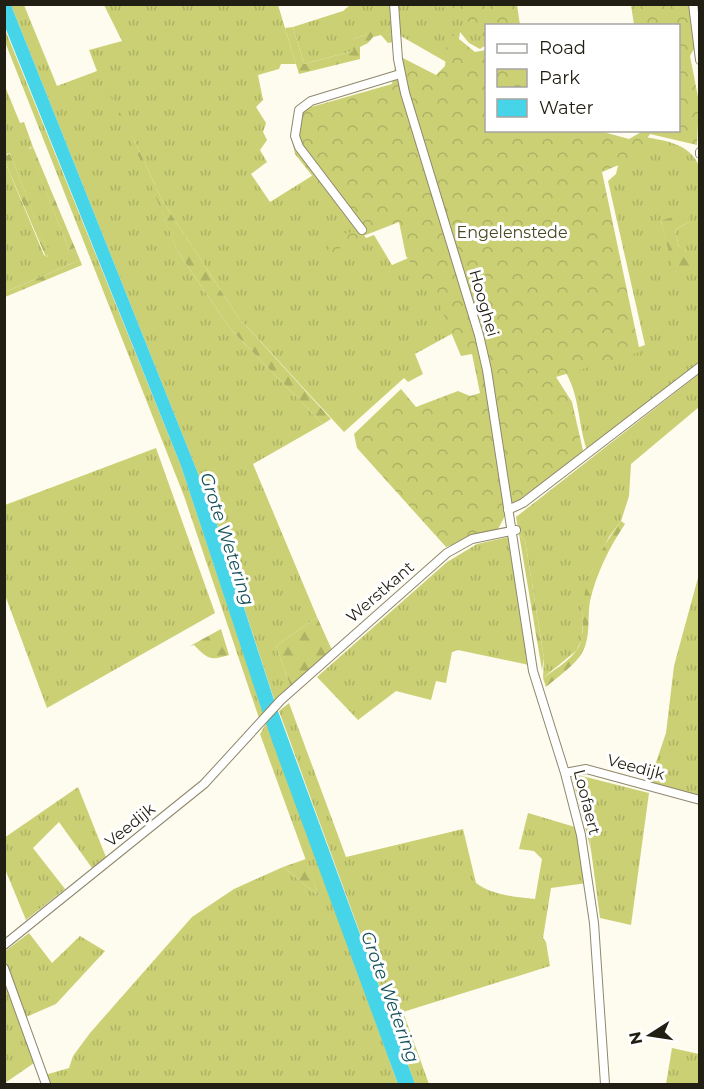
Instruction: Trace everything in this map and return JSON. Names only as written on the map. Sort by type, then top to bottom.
[{"type":"street","name":"Hooghei","points":[[394,4],[400,74],[487,370],[508,510]]},
{"type":"street","points":[[693,4],[699,60]]},
{"type":"street","points":[[362,231],[299,147],[295,136],[299,110],[311,101],[400,74]]},
{"type":"street","points":[[508,510],[523,503],[699,367]]},
{"type":"street","name":"Loofaert","points":[[508,510],[514,531],[533,671],[565,773],[581,835],[590,886],[605,1084]]},
{"type":"street","name":"Werstkant","points":[[265,718],[281,700],[447,553],[472,539],[514,531]]},
{"type":"street","name":"Veedijk","points":[[4,945],[204,784],[265,718]]},
{"type":"street","name":"Veedijk","points":[[565,773],[586,769],[699,800]]},
{"type":"street","points":[[4,968],[46,1084]]},
{"type":"green space","points":[[398,4],[517,5],[520,24],[485,24],[485,46],[483,37],[455,8]]},
{"type":"green space","points":[[11,5],[24,5],[57,86],[97,71],[89,50],[122,41],[104,5],[278,5],[296,64],[281,64],[279,69],[258,75],[263,100],[256,107],[266,123],[263,132],[267,140],[260,150],[267,162],[251,174],[270,202],[315,174],[366,238],[374,235],[392,265],[420,253],[457,331],[415,354],[423,374],[408,382],[404,378],[344,432],[238,317],[162,200],[132,135],[178,252],[232,331],[323,424],[253,464],[317,617],[276,646],[291,688],[275,702],[211,506]]},
{"type":"green space","points":[[350,5],[391,5],[392,35],[367,30],[365,35],[353,39],[353,51],[304,64],[293,27],[343,11]]},
{"type":"green space","points":[[397,5],[460,5],[485,31],[485,46],[480,49],[469,43],[460,32],[455,67],[399,35]]},
{"type":"green space","name":"Engelenstede","points":[[631,5],[699,5],[699,40],[690,56],[699,102],[697,145],[650,134],[633,159],[602,172],[640,352],[556,377],[572,402],[584,455],[506,514],[498,529],[446,547],[357,448],[354,434],[401,389],[416,407],[458,391],[470,396],[480,393],[472,354],[461,356],[439,304],[406,256],[399,222],[358,238],[318,261],[327,252],[335,236],[356,231],[295,154],[292,140],[297,111],[392,84],[397,55],[436,75],[445,66],[448,30],[475,52],[485,50],[485,132],[603,132],[629,139],[641,132],[680,132],[680,24],[634,24]]},
{"type":"green space","points":[[4,27],[181,466],[264,715],[260,721],[184,496],[5,42]]},
{"type":"green space","points":[[293,27],[304,64],[353,51],[353,39],[365,35],[367,28],[392,35],[393,42],[388,43],[381,35],[373,37],[360,47],[360,59],[299,74],[285,28]]},
{"type":"green space","points":[[97,71],[132,135],[162,200],[238,317],[331,419],[323,424],[232,331],[178,252],[143,165]]},
{"type":"green space","points":[[4,84],[20,123],[24,122],[33,147],[29,148],[69,250],[75,248],[80,260],[5,292]],"holes":[[[10,153],[46,248],[51,248],[47,257],[44,255],[6,164],[7,154]]]},
{"type":"green space","points":[[640,136],[667,141],[682,147],[695,158],[699,166],[699,365],[588,453],[574,392],[566,373],[645,345],[608,181],[616,174],[619,162]],"holes":[[[661,221],[689,222],[675,230],[679,247],[686,250],[675,272]]]},
{"type":"green space","points":[[33,147],[75,248],[69,250],[29,149]]},
{"type":"green space","points":[[10,153],[46,247],[54,249],[46,257],[6,164],[5,157]]},
{"type":"green space","points":[[688,211],[689,222],[675,230],[679,247],[686,248],[684,258],[691,265],[674,272],[661,221]]},
{"type":"green space","points":[[80,260],[82,265],[5,297],[5,292]]},
{"type":"green space","points":[[699,374],[699,407],[631,464],[629,496],[621,521],[609,537],[591,573],[583,606],[582,639],[576,651],[543,678],[544,658],[525,540],[519,534],[516,517]]},
{"type":"green space","points":[[156,448],[215,613],[47,708],[5,595],[5,505]]},
{"type":"green space","points":[[621,521],[625,524],[604,561],[593,590],[589,607],[587,639],[583,651],[571,666],[546,687],[543,678],[569,659],[579,646],[588,582],[602,550]]},
{"type":"green space","points":[[519,534],[525,540],[544,658],[542,670]]},
{"type":"green space","points":[[508,537],[529,665],[458,650],[452,652],[446,683],[436,681],[431,700],[396,691],[358,720],[317,677],[447,562],[477,544]]},
{"type":"green space","points":[[699,574],[699,796],[649,783],[666,733],[674,666]]},
{"type":"green space","points":[[317,617],[332,650],[291,688],[276,646]]},
{"type":"green space","points":[[221,629],[229,655],[210,658],[194,645],[190,646]]},
{"type":"green space","points":[[289,703],[346,857],[463,829],[476,883],[496,893],[535,899],[542,859],[534,851],[519,849],[528,813],[575,827],[587,883],[551,888],[543,938],[546,942],[550,966],[403,1012],[429,1084],[415,1084],[279,711]]},
{"type":"green space","points":[[267,722],[398,1084],[49,1084],[45,1075],[69,1068],[73,1056],[90,1033],[192,917],[234,889],[283,867],[319,896],[260,734]]},
{"type":"green space","points":[[571,773],[586,777],[591,850]]},
{"type":"green space","points":[[586,777],[649,793],[631,925],[600,918],[591,850]]},
{"type":"green space","points":[[78,787],[106,857],[92,868],[59,822],[33,848],[65,889],[26,920],[5,869],[4,838]]},
{"type":"green space","points":[[306,859],[319,896],[283,867]]},
{"type":"green space","points":[[29,933],[52,963],[80,936],[105,951],[56,1004],[26,1017],[5,963],[4,952]]},
{"type":"green space","points":[[4,982],[34,1063],[5,1083],[4,1083]]},
{"type":"green space","points":[[672,1048],[699,1054],[699,1084],[666,1084]]},
{"type":"water","points":[[5,5],[11,5],[211,506],[275,703],[415,1084],[398,1084],[272,741],[181,466],[5,27]]},
{"type":"water label","name":"Grote Wetering","points":[[227,539]]},
{"type":"water label","name":"Grote Wetering","points":[[390,997]]}]
